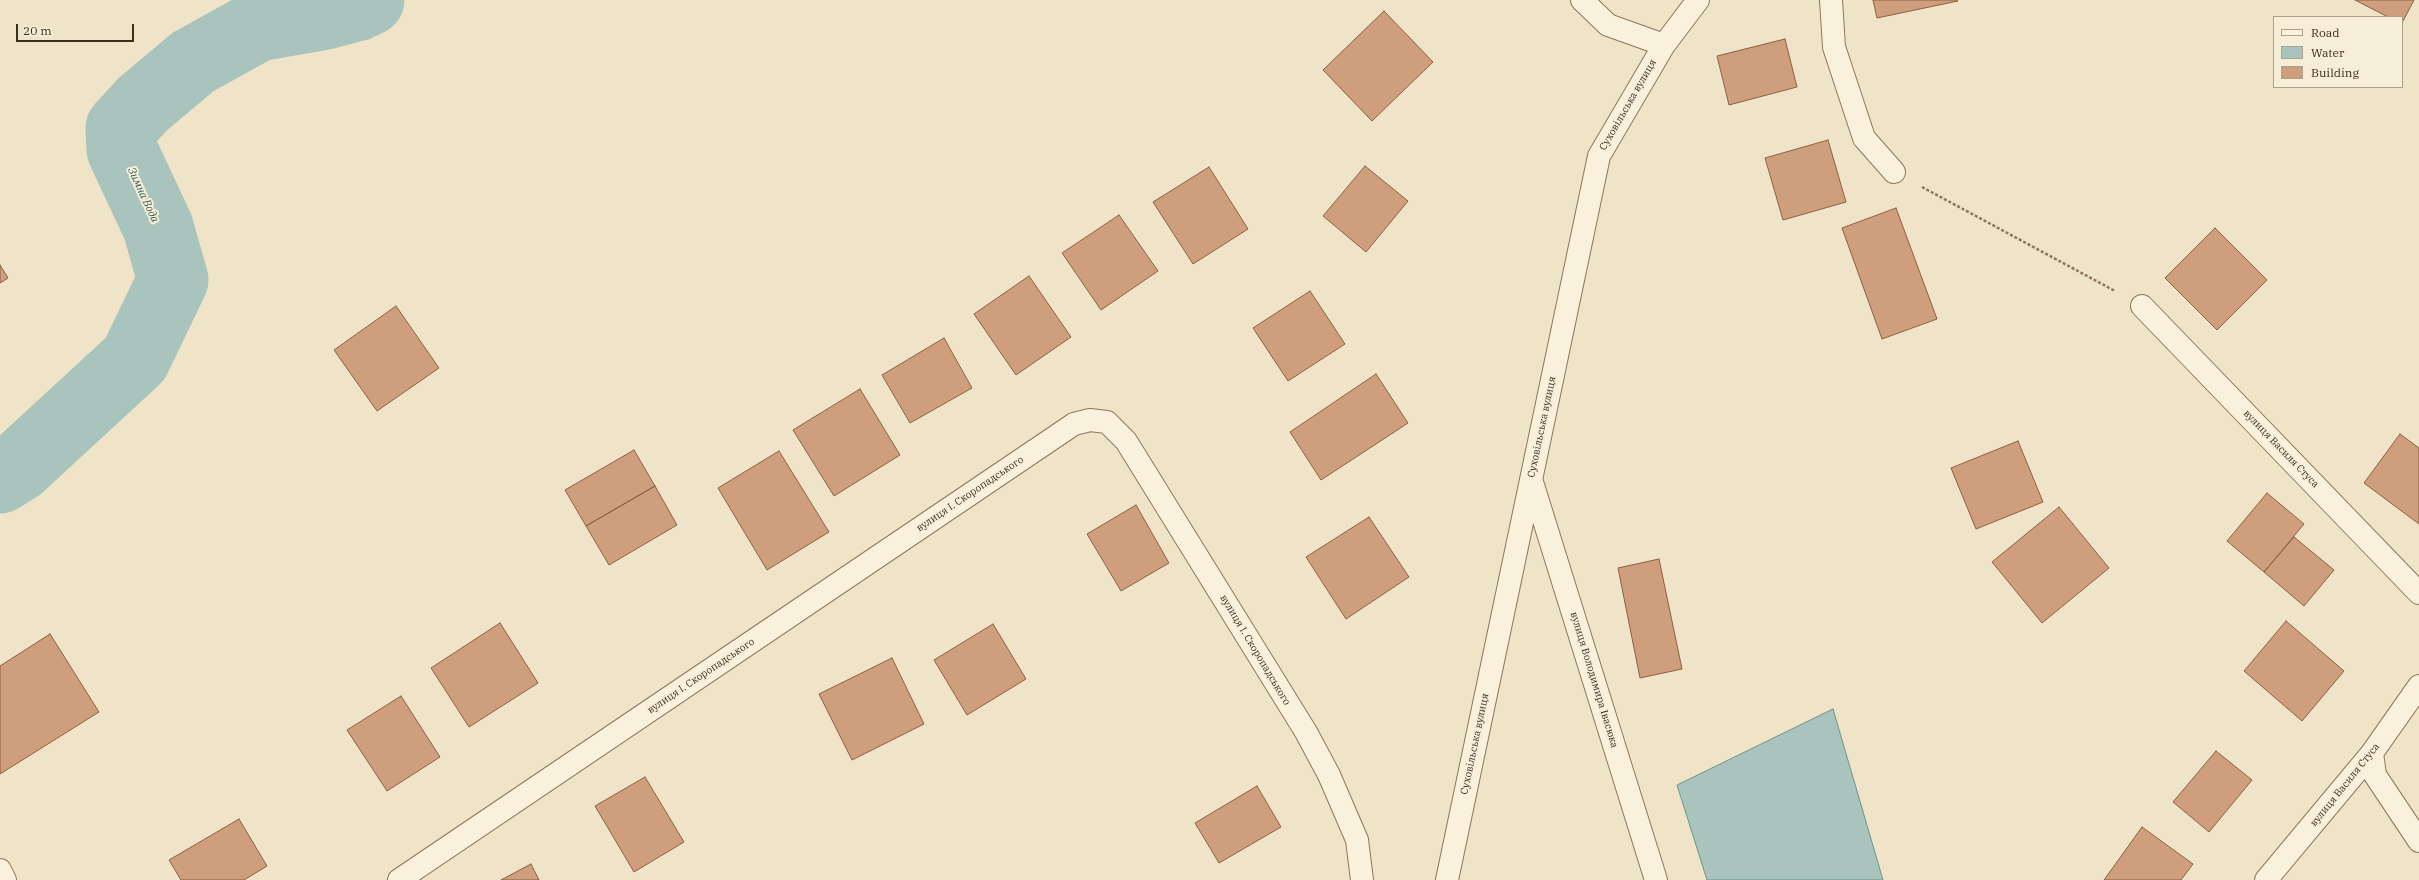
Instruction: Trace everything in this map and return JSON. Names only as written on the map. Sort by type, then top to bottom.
[{"type":"street","points":[[1582,0],[1608,25],[1664,45]]},
{"type":"street","name":"Суховільська вулиця","points":[[1447,880],[1599,156],[1664,45],[1698,0]]},
{"type":"street","points":[[1832,0],[1834,47],[1864,138],[1894,172]]},
{"type":"street","name":"вулиця Василя Стуса","points":[[2142,306],[2419,593]]},
{"type":"street","name":"вулиця І. Скоропадського","points":[[399,880],[1074,424],[1090,420],[1107,422],[1126,441],[1306,732],[1329,775],[1357,840],[1362,880]]},
{"type":"street","name":"вулиця Володимира Івасюка","points":[[1531,480],[1656,880]]},
{"type":"street","name":"вулиця Василя Стуса","points":[[2266,880],[2372,753],[2419,686]]},
{"type":"street","points":[[2372,753],[2375,776],[2419,841]]},
{"type":"street","points":[[0,870],[5,880]]},
{"type":"path","points":[[1894,172],[2142,306]]},
{"type":"water","points":[[1833,709],[1883,880],[1707,880],[1677,785]]},
{"type":"building","points":[[1873,0],[1957,0],[1958,1],[1877,18]]},
{"type":"building","points":[[2355,0],[2414,0],[2403,21],[2403,16],[2386,16]]},
{"type":"building","points":[[1384,11],[1433,62],[1372,121],[1323,70]]},
{"type":"building","points":[[1785,39],[1797,87],[1729,105],[1717,56]]},
{"type":"building","points":[[1828,140],[1846,202],[1783,220],[1765,158]]},
{"type":"building","points":[[1365,166],[1408,201],[1366,252],[1323,216]]},
{"type":"building","points":[[1209,167],[1248,229],[1193,264],[1153,202]]},
{"type":"building","points":[[1896,208],[1937,319],[1882,339],[1842,228]]},
{"type":"building","points":[[1119,215],[1158,271],[1101,310],[1062,253]]},
{"type":"building","points":[[2215,228],[2267,280],[2217,330],[2165,278]]},
{"type":"building","points":[[0,265],[8,278],[0,283]]},
{"type":"building","points":[[1029,276],[1071,337],[1016,375],[974,314]]},
{"type":"building","points":[[1310,291],[1345,344],[1288,381],[1253,328]]},
{"type":"building","points":[[396,306],[439,368],[377,411],[334,350]]},
{"type":"building","points":[[944,338],[972,388],[910,423],[882,375]]},
{"type":"building","points":[[1376,374],[1408,423],[1321,480],[1290,432]]},
{"type":"building","points":[[860,389],[900,455],[834,496],[793,430]]},
{"type":"building","points":[[2400,434],[2419,448],[2419,524],[2364,483]]},
{"type":"building","points":[[2018,441],[2043,502],[1976,529],[1951,468]]},
{"type":"building","points":[[634,450],[655,486],[586,526],[565,490]]},
{"type":"building","points":[[779,451],[829,532],[767,570],[718,488]]},
{"type":"building","points":[[655,486],[677,525],[609,565],[586,526]]},
{"type":"building","points":[[2267,493],[2304,524],[2264,572],[2227,541]]},
{"type":"building","points":[[1136,505],[1169,563],[1121,591],[1087,534]]},
{"type":"building","points":[[2059,507],[2109,568],[2042,623],[1992,562]]},
{"type":"building","points":[[1369,517],[1409,577],[1346,619],[1306,557]]},
{"type":"building","points":[[2294,537],[2334,570],[2304,606],[2264,572]]},
{"type":"building","points":[[1659,559],[1682,669],[1640,678],[1618,568]]},
{"type":"building","points":[[2286,621],[2344,671],[2302,721],[2244,671]]},
{"type":"building","points":[[500,623],[538,683],[469,727],[431,668]]},
{"type":"building","points":[[993,624],[1026,679],[967,715],[934,660]]},
{"type":"building","points":[[50,634],[99,712],[0,774],[0,666]]},
{"type":"building","points":[[892,658],[924,724],[852,760],[819,694]]},
{"type":"building","points":[[401,696],[440,757],[387,791],[347,730]]},
{"type":"building","points":[[2216,751],[2252,780],[2209,832],[2173,802]]},
{"type":"building","points":[[645,777],[684,842],[634,872],[595,806]]},
{"type":"building","points":[[1257,786],[1281,827],[1219,863],[1195,823]]},
{"type":"building","points":[[239,819],[267,866],[244,880],[181,880],[169,860]]},
{"type":"building","points":[[2142,827],[2193,864],[2181,880],[2104,880]]},
{"type":"building","points":[[531,864],[539,880],[501,880]]},
{"type":"waterway","name":"Зимна Вода","points":[[0,478],[19,466],[135,359],[173,280],[158,227],[122,150],[121,128],[143,104],[193,62],[258,26],[326,14],[356,6],[369,0]]}]
